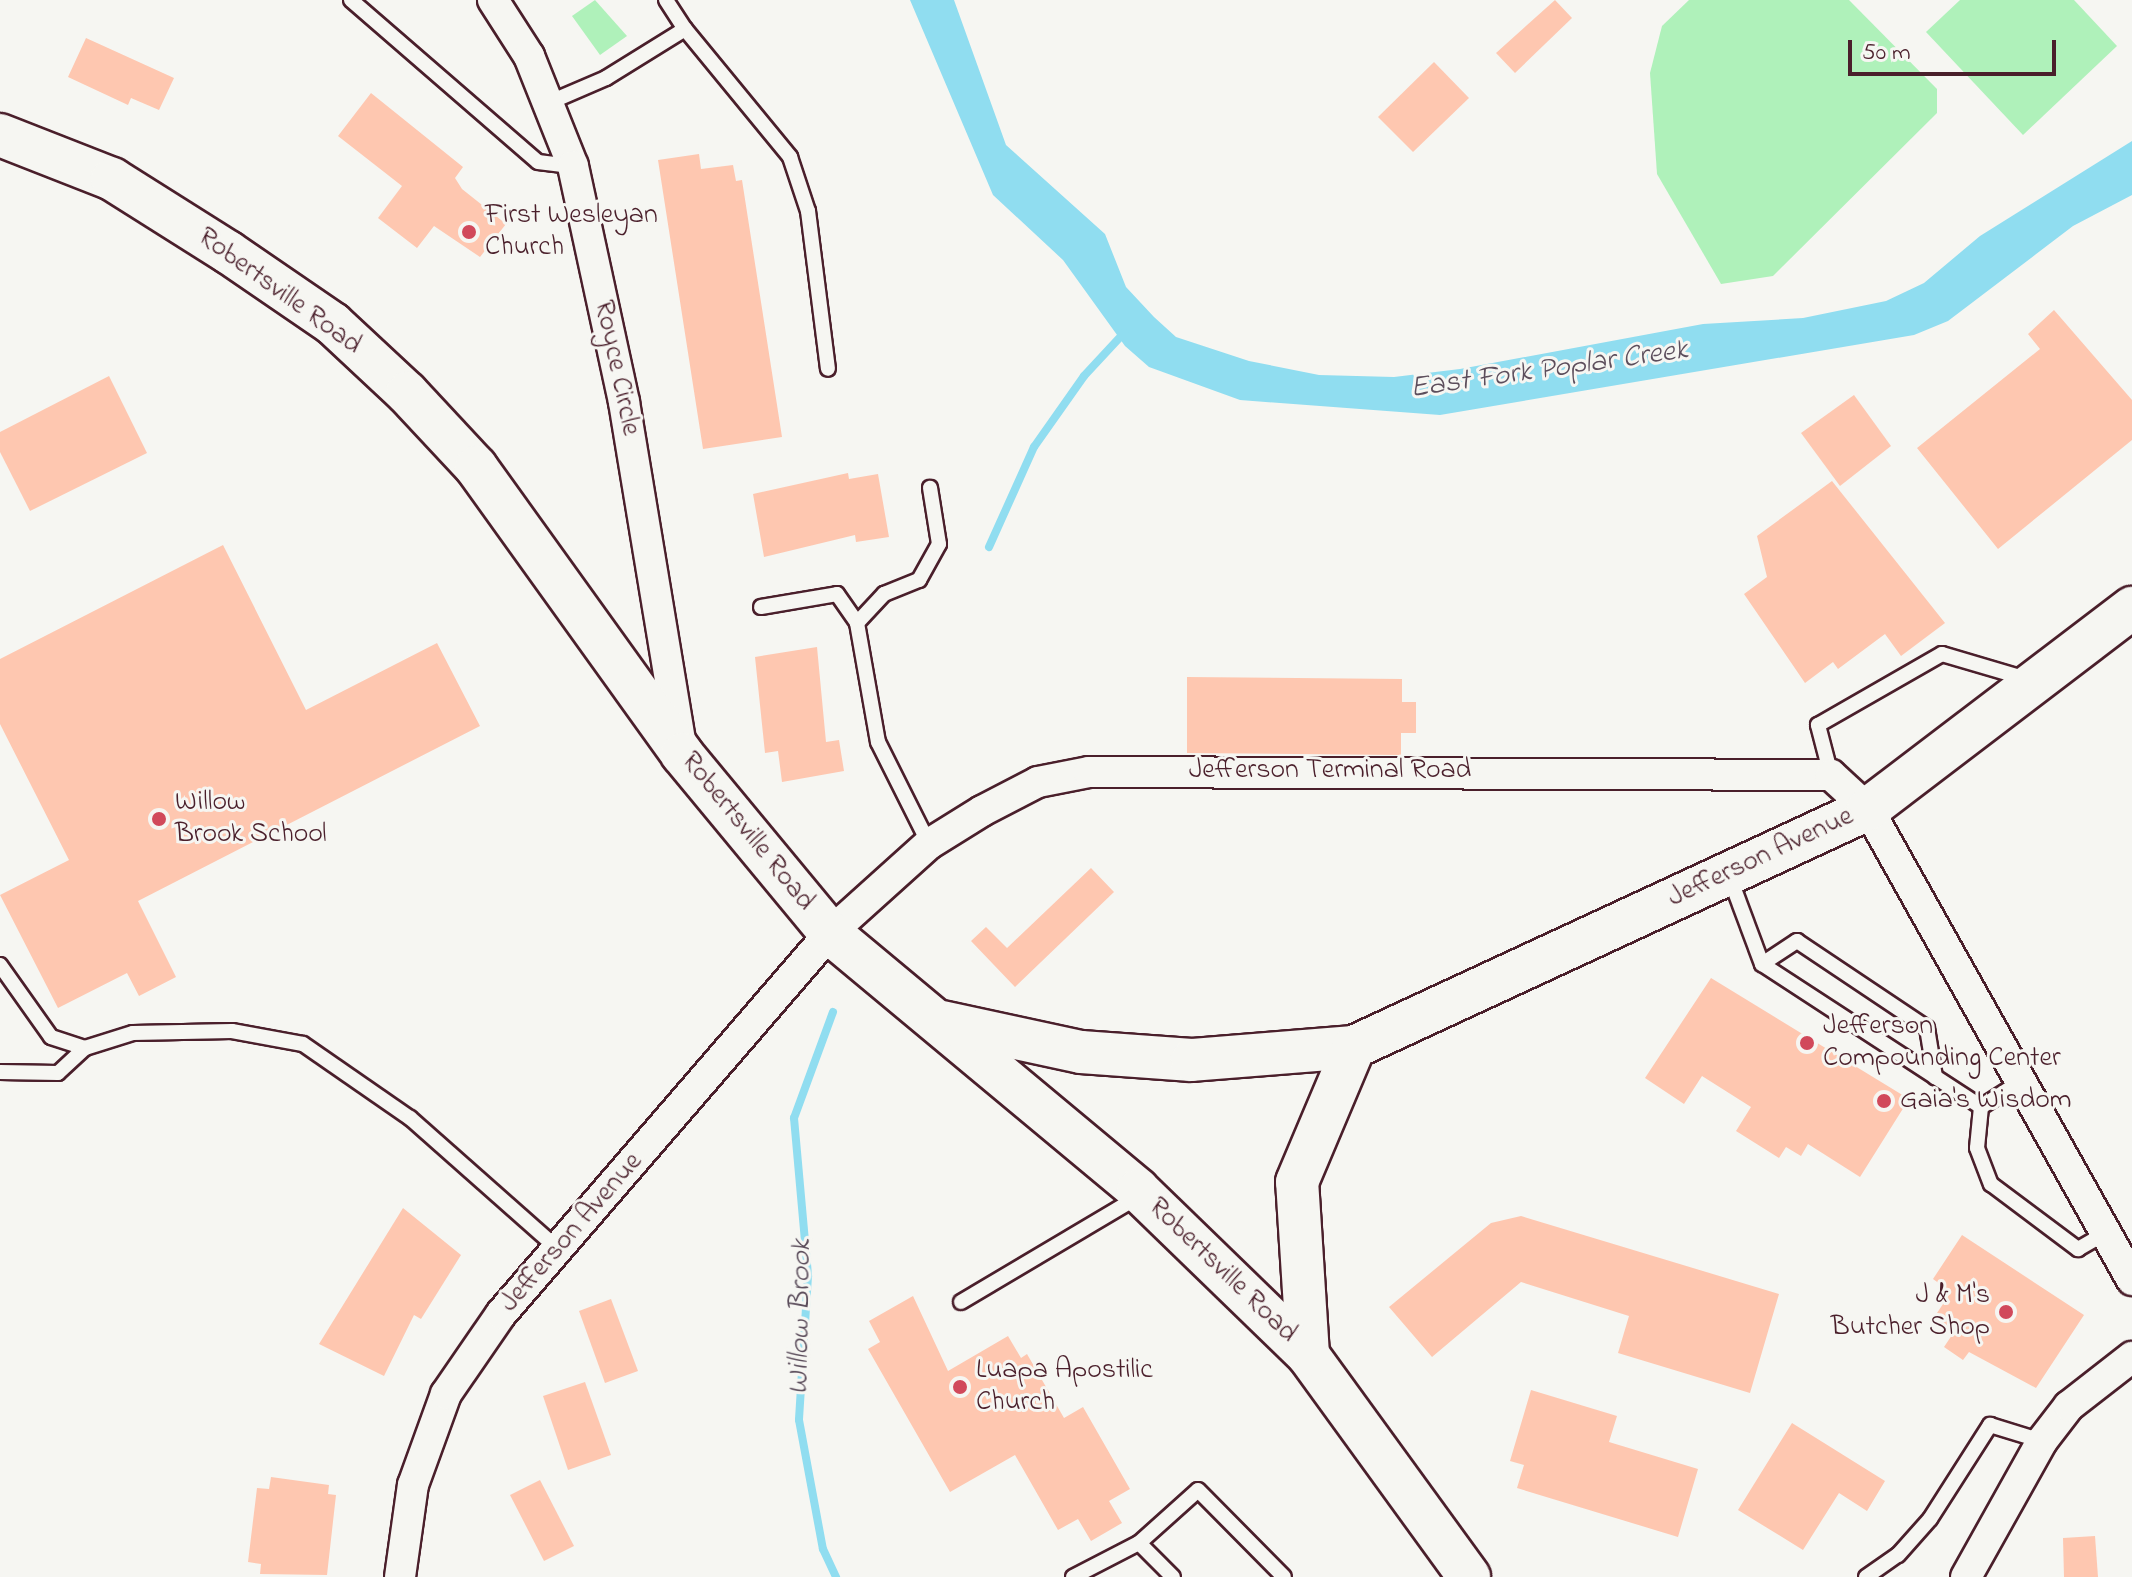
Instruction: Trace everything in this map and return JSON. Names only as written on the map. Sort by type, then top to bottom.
[{"type":"street","name":"Royce Circle","points":[[493,0],[529,56],[573,166],[624,402],[682,754]]},
{"type":"street","name":"Robertsville Road","points":[[0,135],[112,179],[333,324],[476,467],[682,754],[830,933],[1142,1194],[1308,1355],[1469,1577]]},
{"type":"street","name":"Jefferson Avenue","points":[[937,1021],[1081,1052],[1192,1060],[1354,1047],[1868,809],[2127,621]]},
{"type":"street","name":"Jefferson Terminal Road","points":[[830,933],[929,844],[1038,782],[1089,772],[1831,775]]},
{"type":"street","points":[[1831,775],[1868,809],[2132,1280]]},
{"type":"street","name":"Jefferson Avenue","points":[[400,1577],[413,1485],[446,1394],[501,1314],[830,933]]},
{"type":"street","points":[[1308,1355],[1297,1182],[1354,1047]]},
{"type":"street","points":[[1966,1577],[2042,1441],[2069,1406],[2132,1357]]},
{"type":"lane","points":[[351,0],[538,162],[573,166]]},
{"type":"lane","points":[[666,0],[685,29],[790,157],[808,211],[828,369]]},
{"type":"lane","points":[[548,103],[606,78],[685,29]]},
{"type":"lane","points":[[857,623],[884,594],[919,580],[939,544],[930,488]]},
{"type":"lane","points":[[761,607],[837,594],[857,623],[878,742],[929,844]]},
{"type":"lane","points":[[1831,775],[1818,725],[1942,654],[2039,683]]},
{"type":"lane","points":[[1728,873],[1762,964],[1981,1107]]},
{"type":"lane","points":[[1762,964],[1797,941],[1927,1028],[1935,1077]]},
{"type":"lane","points":[[0,965],[51,1037],[85,1048]]},
{"type":"lane","points":[[0,1072],[58,1073],[85,1048],[133,1033],[232,1031],[303,1044],[410,1118],[558,1249]]},
{"type":"lane","points":[[1981,1107],[2020,1082]]},
{"type":"lane","points":[[1981,1107],[1977,1148],[1991,1184],[2078,1249],[2106,1233]]},
{"type":"lane","points":[[961,1302],[1142,1194]]},
{"type":"lane","points":[[1866,1577],[1898,1555],[1930,1519],[1990,1425],[2042,1441]]},
{"type":"lane","points":[[1073,1577],[1139,1543],[1198,1490],[1284,1577]]},
{"type":"lane","points":[[1139,1543],[1173,1577]]},
{"type":"green space","points":[[595,0],[627,36],[600,55],[572,16]]},
{"type":"green space","points":[[1689,0],[1849,0],[1937,89],[1937,113],[1773,276],[1721,284],[1657,174],[1650,73],[1662,26]]},
{"type":"green space","points":[[1960,0],[2074,0],[2117,46],[2023,135],[1926,32]]},
{"type":"water","name":"East Fork Poplar Creek","points":[[910,0],[954,0],[1006,145],[1105,234],[1126,287],[1154,317],[1176,337],[1249,361],[1319,375],[1394,377],[1460,369],[1703,324],[1803,318],[1886,301],[1924,283],[1980,236],[2132,141],[2132,195],[2073,226],[1948,321],[1914,335],[1440,415],[1240,400],[1149,367],[1125,346],[1063,260],[993,195]]},
{"type":"building","points":[[1555,0],[1572,18],[1515,73],[1496,53]]},
{"type":"building","points":[[86,38],[174,78],[159,110],[131,98],[128,105],[68,77]]},
{"type":"building","points":[[1434,62],[1469,98],[1413,152],[1378,117]]},
{"type":"building","points":[[371,93],[463,167],[455,178],[462,189],[506,224],[480,257],[434,226],[417,248],[378,218],[402,186],[338,136]]},
{"type":"building","points":[[699,154],[701,169],[733,165],[736,181],[742,180],[782,437],[703,449],[658,160]]},
{"type":"building","points":[[2054,310],[2132,400],[2132,440],[1998,549],[1917,448],[2040,349],[2028,334]]},
{"type":"building","points":[[109,376],[147,453],[30,511],[0,452],[0,432]]},
{"type":"building","points":[[1854,395],[1891,446],[1840,486],[1801,433]]},
{"type":"building","points":[[848,473],[849,479],[878,474],[889,537],[856,542],[855,535],[764,557],[753,494]]},
{"type":"building","points":[[1832,481],[1945,623],[1901,656],[1885,634],[1838,669],[1833,662],[1805,683],[1744,594],[1767,577],[1757,536]]},
{"type":"building","name":"Willow Brook School","points":[[223,545],[306,710],[437,643],[480,726],[138,901],[176,977],[139,996],[127,973],[58,1008],[0,895],[69,860],[0,724],[0,659]]},
{"type":"building","points":[[817,647],[826,742],[839,740],[844,771],[782,782],[778,751],[765,753],[755,657]]},
{"type":"building","points":[[1187,677],[1402,679],[1402,702],[1416,702],[1416,733],[1401,733],[1401,755],[1187,753]]},
{"type":"building","points":[[1091,868],[1114,892],[1015,987],[971,941],[986,927],[1007,948]]},
{"type":"building","points":[[1711,978],[1909,1099],[1860,1177],[1808,1144],[1801,1156],[1786,1147],[1779,1158],[1736,1131],[1751,1107],[1702,1076],[1684,1104],[1645,1078]]},
{"type":"building","points":[[403,1208],[461,1255],[421,1319],[414,1315],[384,1376],[319,1344]]},
{"type":"building","points":[[1521,1216],[1779,1294],[1750,1393],[1618,1353],[1629,1316],[1521,1282],[1432,1357],[1389,1307],[1491,1223]]},
{"type":"building","points":[[1962,1235],[2084,1315],[2036,1388],[1969,1352],[1963,1360],[1944,1347],[1954,1332],[1933,1319],[1951,1292],[1933,1279]]},
{"type":"building","points":[[913,1296],[948,1371],[1008,1336],[1021,1358],[1027,1354],[1064,1418],[1083,1407],[1130,1489],[1109,1501],[1122,1523],[1091,1541],[1078,1519],[1058,1530],[1015,1455],[950,1492],[868,1349],[880,1342],[869,1321]]},
{"type":"building","points":[[611,1299],[638,1371],[605,1383],[579,1311]]},
{"type":"building","points":[[585,1382],[611,1455],[568,1470],[543,1396]]},
{"type":"building","points":[[1531,1390],[1617,1416],[1609,1442],[1698,1469],[1678,1537],[1517,1488],[1524,1465],[1510,1461]]},
{"type":"building","points":[[1792,1423],[1885,1481],[1867,1511],[1839,1493],[1803,1550],[1738,1510]]},
{"type":"building","points":[[271,1477],[329,1485],[328,1494],[336,1495],[327,1575],[260,1574],[261,1564],[248,1562],[257,1488],[269,1489]]},
{"type":"building","points":[[540,1480],[574,1546],[544,1561],[510,1495]]},
{"type":"building","points":[[2095,1536],[2098,1577],[2064,1577],[2063,1538]]},
{"type":"waterway","name":"Willow Brook","points":[[989,547],[1034,447],[1084,376],[1124,333]]},
{"type":"waterway","name":"Willow Brook","points":[[833,1012],[794,1118],[808,1276],[799,1420],[823,1549],[836,1577]]},
{"type":"place","name":"First Wesleyan Church","points":[[469,232]]},
{"type":"place","name":"Willow Brook School","points":[[159,819]]},
{"type":"place","name":"Jefferson Compounding Center","points":[[1807,1043]]},
{"type":"place","name":"Gaia's Wisdom","points":[[1884,1101]]},
{"type":"place","name":"J & M's Butcher Shop","points":[[2006,1312]]},
{"type":"place","name":"Luapa Apostilic Church","points":[[960,1387]]}]
